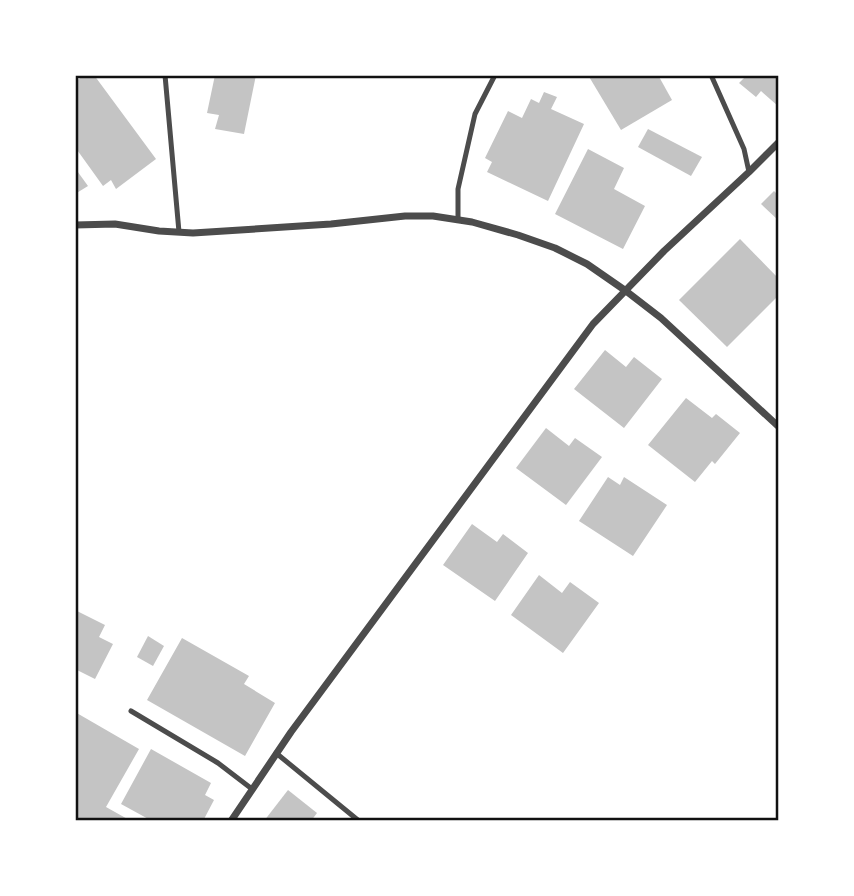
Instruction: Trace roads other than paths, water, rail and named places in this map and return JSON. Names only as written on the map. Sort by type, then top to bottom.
[{"type":"street","points":[[231,821],[276,753],[593,324],[664,251],[779,142]]},
{"type":"street","points":[[75,225],[115,225],[193,233],[433,216],[472,222],[518,235],[555,248],[587,264],[626,291],[661,318],[779,427]]},
{"type":"lane","points":[[165,75],[179,232]]},
{"type":"lane","points":[[458,220],[458,190],[475,114],[495,75]]},
{"type":"lane","points":[[711,75],[744,149],[749,172]]},
{"type":"lane","points":[[131,712],[218,763],[252,789]]},
{"type":"lane","points":[[276,753],[359,821]]}]
